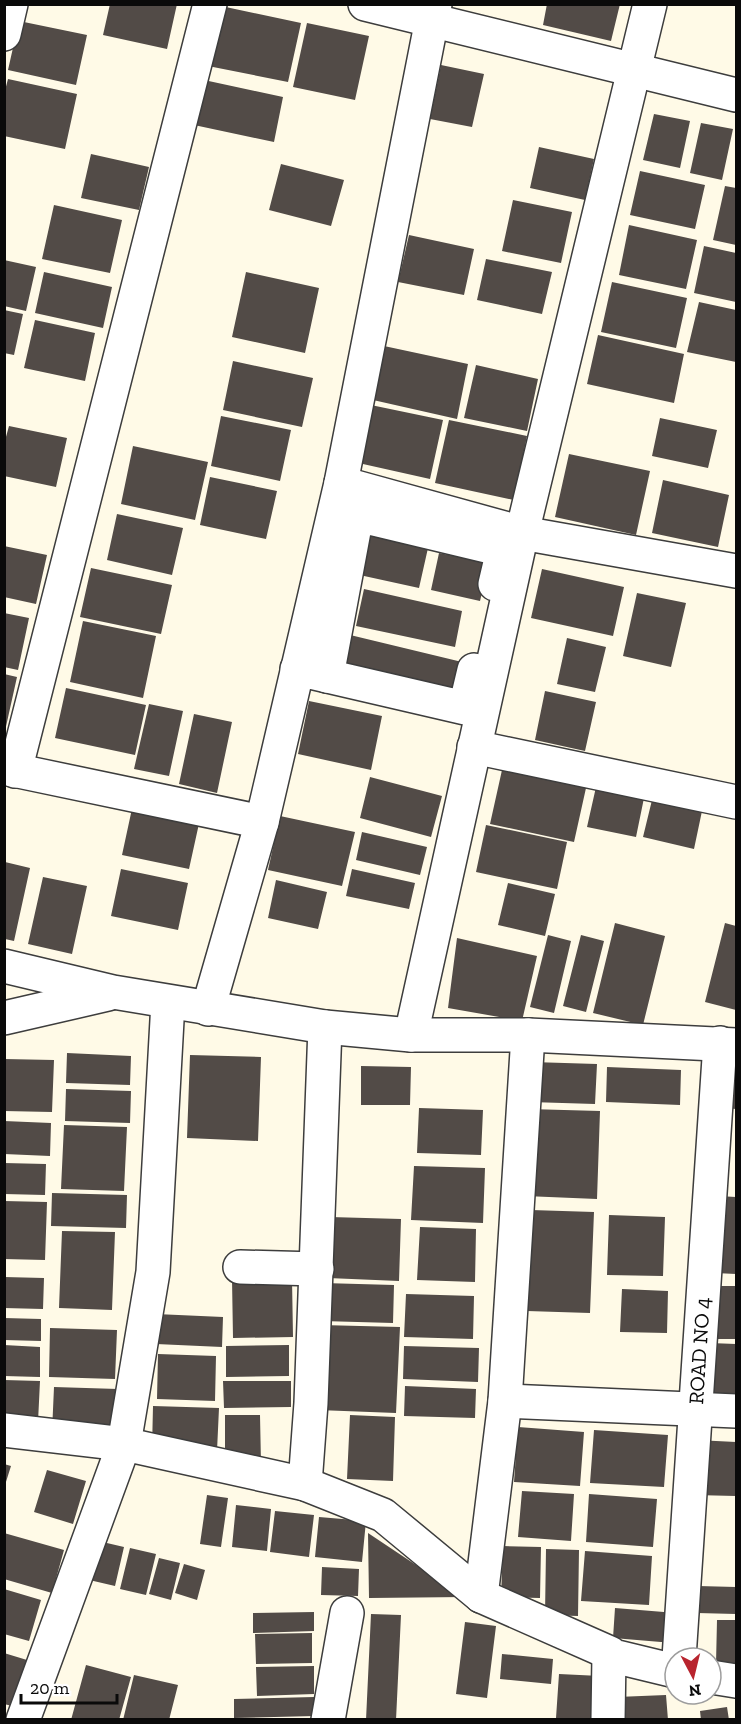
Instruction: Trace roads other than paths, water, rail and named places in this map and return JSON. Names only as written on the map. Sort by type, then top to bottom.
[{"type":"street","points":[[4,34],[11,4]]},
{"type":"street","points":[[210,4],[10,769],[261,822]]},
{"type":"street","points":[[365,4],[433,12],[633,70],[736,95]]},
{"type":"street","points":[[411,1035],[522,533],[650,4]]},
{"type":"street","points":[[315,658],[341,483],[433,12]]},
{"type":"street","points":[[341,483],[522,533],[736,571]]},
{"type":"street","points":[[208,1009],[261,822],[315,658],[357,515],[503,550],[465,708],[315,658]]},
{"type":"street","points":[[474,747],[736,801]]},
{"type":"street","points":[[4,966],[113,992],[325,1027],[411,1035],[528,1035],[728,1044]]},
{"type":"street","points":[[4,1018],[113,992]]},
{"type":"street","points":[[21,1716],[124,1444],[153,1272],[168,1002]]},
{"type":"street","points":[[305,1484],[317,1269],[325,1027]]},
{"type":"street","points":[[481,1596],[505,1401],[528,1035]]},
{"type":"street","name":"ROAD NO 4","points":[[680,1646],[696,1410],[728,1044]]},
{"type":"street","points":[[240,1267],[317,1269]]},
{"type":"street","points":[[505,1401],[736,1411]]},
{"type":"street","points":[[4,1430],[124,1444],[305,1484],[383,1515],[481,1596],[610,1653],[608,1719]]},
{"type":"street","points":[[328,1719],[347,1612]]},
{"type":"street","points":[[609,1655],[663,1668]]}]
